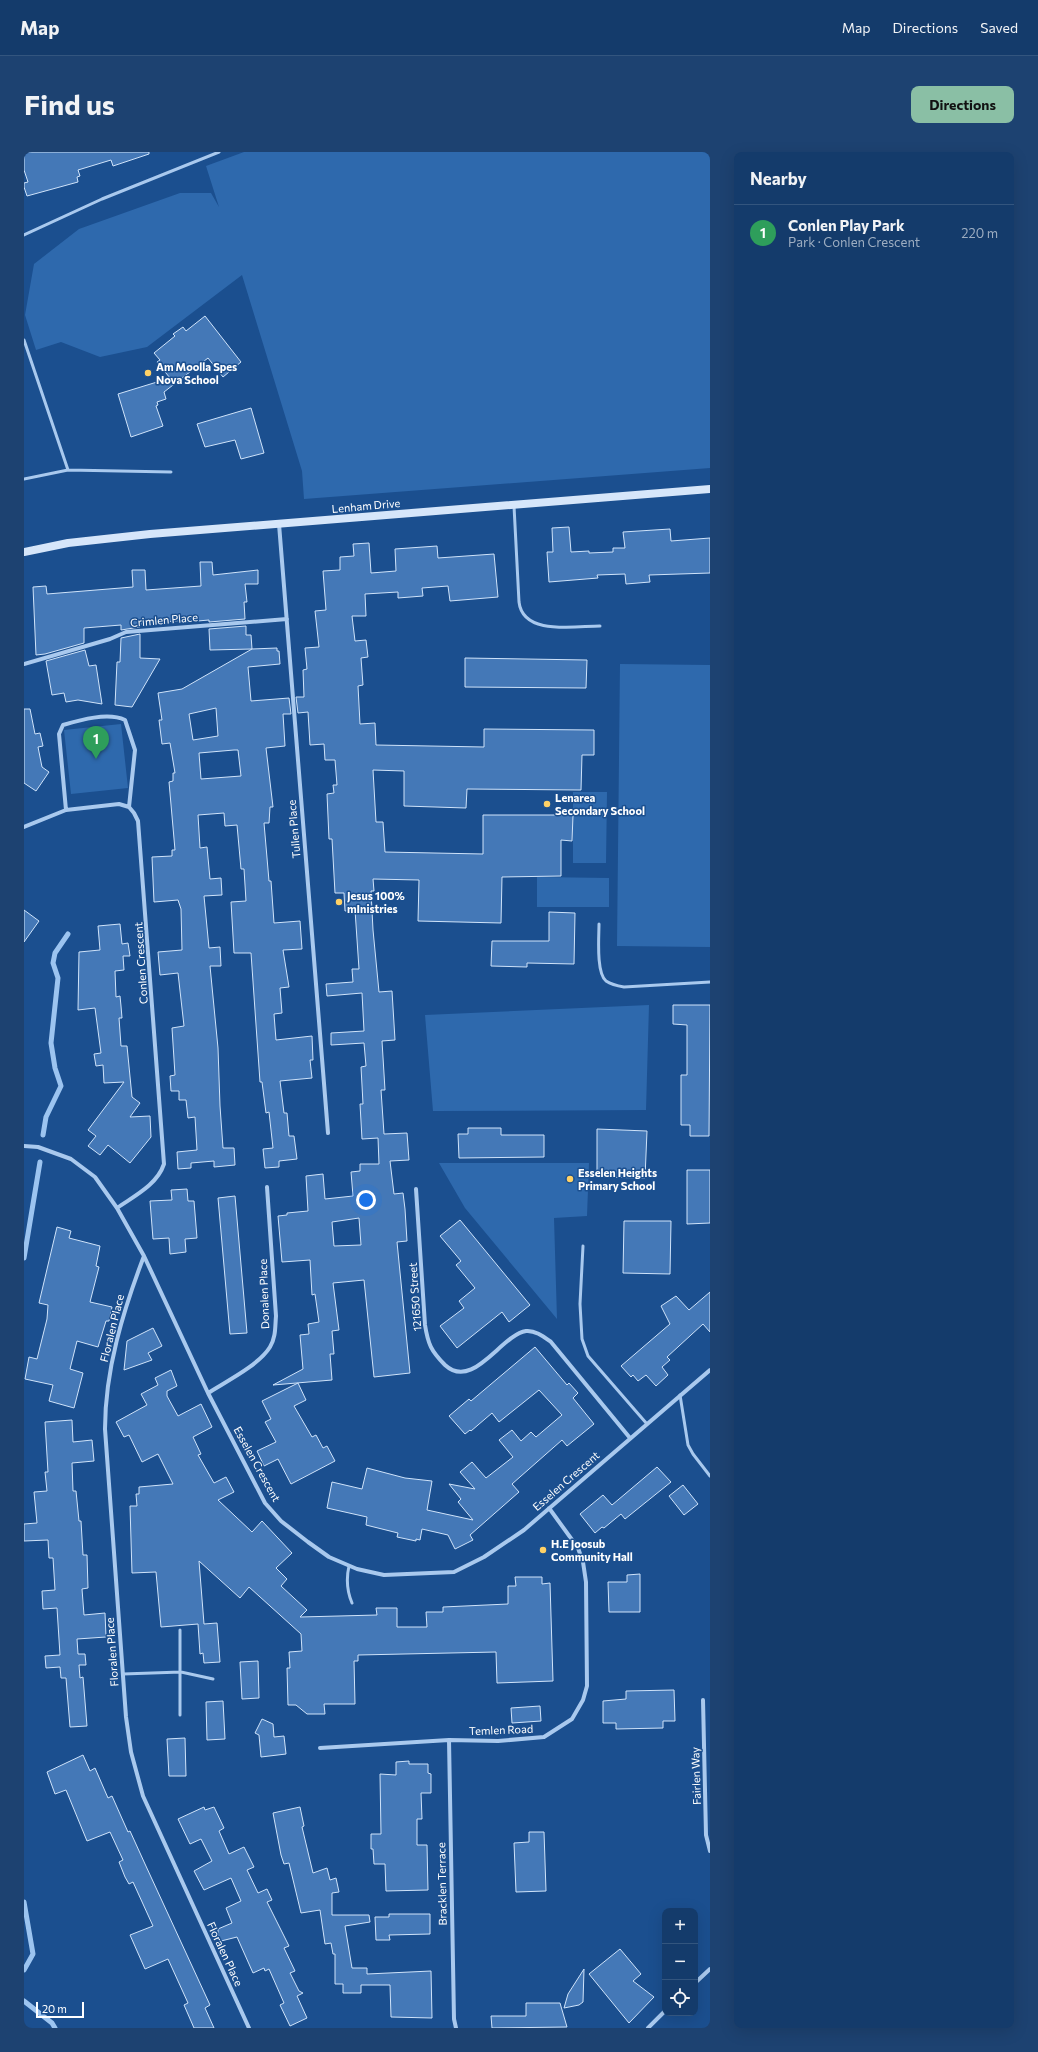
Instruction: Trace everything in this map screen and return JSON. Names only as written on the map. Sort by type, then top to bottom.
[{"type":"street","name":"Lenham Drive","points":[[24,552],[68,543],[135,535],[710,490]]},
{"type":"street","name":"Tullen Place","points":[[279,524],[328,1133]]},
{"type":"street","name":"Crimlen Place","points":[[24,664],[110,639],[126,632],[287,619]]},
{"type":"street","points":[[24,827],[66,810],[119,804],[129,808],[135,750],[125,720],[118,717],[75,721],[63,725],[59,734],[66,810]]},
{"type":"street","name":"Conlen Crescent","points":[[117,1208],[155,1181],[164,1164],[140,836],[138,821],[134,812],[129,808]]},
{"type":"street","name":"Esselen Crescent","points":[[24,1146],[38,1147],[71,1159],[95,1177],[117,1208],[144,1256],[208,1393],[265,1502],[281,1521],[308,1542],[329,1557],[349,1566],[384,1575],[454,1572],[484,1557],[524,1530],[710,1370]]},
{"type":"street","name":"Donalen Place","points":[[208,1393],[262,1358],[270,1346],[274,1336],[276,1316],[267,1187]]},
{"type":"street","name":"121650 Street","points":[[416,1189],[425,1325],[428,1341],[433,1354],[450,1369],[460,1371],[470,1370],[516,1334],[527,1331],[540,1334],[551,1342],[630,1438]]},
{"type":"street","name":"Floralen Place","points":[[144,1256],[129,1296],[109,1377],[105,1402],[105,1429],[123,1674],[131,1752],[143,1796],[249,2028]]},
{"type":"street","name":"Temlen Road","points":[[320,1748],[449,1740],[498,1741],[544,1738],[572,1719],[583,1700],[587,1686],[586,1582],[578,1548],[549,1508]]},
{"type":"street","name":"Fairlen Way","points":[[703,1700],[706,1835],[710,1851]]},
{"type":"street","name":"Bracklen Terrace","points":[[449,1740],[454,2011],[456,2028]]},
{"type":"street","points":[[698,1980],[710,1969]]},
{"type":"street","points":[[648,2028],[662,2014]]},
{"type":"lane","points":[[24,235],[102,199],[219,152]]},
{"type":"lane","points":[[24,340],[68,470]]},
{"type":"lane","points":[[24,479],[68,470],[171,472]]},
{"type":"lane","points":[[514,506],[519,602],[521,612],[530,621],[545,626],[600,626]]},
{"type":"lane","points":[[598,924],[600,967],[605,980],[615,986],[624,987],[710,982]]},
{"type":"lane","points":[[583,1246],[580,1304],[582,1339],[588,1356],[647,1424]]},
{"type":"lane","points":[[680,1395],[688,1445],[710,1476]]},
{"type":"lane","points":[[349,1566],[347,1578],[349,1596],[352,1603]]},
{"type":"lane","points":[[180,1630],[180,1715]]},
{"type":"lane","points":[[123,1674],[181,1672],[213,1679]]},
{"type":"shaded area","points":[[244,152],[710,152],[710,468],[304,499],[302,471],[242,275],[147,347],[100,357],[61,342],[36,350],[25,315],[34,264],[79,229],[180,193],[211,193],[219,207],[206,166]]},
{"type":"shaded area","points":[[620,664],[710,665],[710,947],[617,946]]},
{"type":"shaded area","points":[[121,724],[128,788],[71,794],[64,730]]},
{"type":"shaded area","points":[[573,792],[607,792],[606,863],[573,863]]},
{"type":"shaded area","points":[[537,877],[609,878],[609,907],[537,907]]},
{"type":"shaded area","points":[[649,1005],[646,1110],[433,1111],[425,1015]]},
{"type":"shaded area","points":[[439,1163],[589,1163],[587,1216],[554,1218],[557,1319],[465,1208]]},
{"type":"building","points":[[24,152],[149,152],[149,154],[113,166],[111,160],[78,170],[80,176],[77,177],[78,182],[27,196],[24,187],[24,183],[28,182],[24,170]]},
{"type":"building","points":[[205,316],[241,362],[223,377],[208,358],[164,392],[166,399],[157,402],[158,405],[156,406],[163,426],[131,437],[118,394],[170,378],[157,362],[160,360],[154,353],[175,336],[173,334],[183,327],[186,331]]},
{"type":"building","points":[[251,408],[264,453],[241,459],[235,440],[205,447],[197,424]]},
{"type":"building","points":[[569,527],[571,552],[613,552],[613,548],[625,548],[623,532],[670,529],[671,541],[710,538],[710,573],[649,575],[650,582],[626,584],[625,574],[597,575],[598,578],[549,582],[547,552],[553,552],[552,528]]},
{"type":"building","points":[[369,543],[371,573],[396,571],[395,549],[437,546],[438,558],[494,554],[498,597],[450,601],[448,586],[422,588],[423,596],[398,598],[398,592],[365,594],[366,616],[352,616],[355,641],[366,640],[368,657],[361,658],[363,685],[358,686],[360,724],[375,723],[376,745],[484,747],[484,729],[594,730],[594,755],[582,755],[581,790],[467,789],[466,808],[404,806],[404,771],[373,770],[376,822],[383,822],[385,852],[483,854],[483,815],[573,815],[572,841],[561,840],[561,876],[502,877],[501,923],[418,921],[419,880],[373,879],[374,891],[371,891],[373,930],[379,992],[392,991],[395,1040],[382,1041],[385,1090],[381,1090],[384,1134],[407,1133],[409,1160],[390,1161],[394,1194],[403,1193],[405,1209],[407,1241],[397,1242],[410,1373],[374,1377],[364,1280],[333,1283],[339,1330],[332,1331],[334,1354],[330,1354],[332,1380],[273,1385],[303,1369],[300,1335],[309,1334],[308,1324],[319,1322],[315,1294],[312,1295],[310,1260],[282,1262],[278,1216],[287,1215],[287,1213],[308,1211],[306,1176],[323,1174],[325,1199],[353,1196],[351,1172],[360,1171],[360,1164],[379,1164],[378,1138],[362,1139],[360,1104],[363,1104],[361,1067],[366,1066],[364,1043],[331,1045],[331,1033],[364,1031],[362,993],[327,996],[326,984],[353,982],[352,969],[359,969],[355,910],[345,911],[344,893],[335,893],[332,839],[329,839],[327,794],[334,793],[333,785],[337,785],[335,760],[325,760],[324,744],[310,745],[308,712],[298,713],[296,697],[304,697],[303,670],[307,669],[305,648],[319,647],[315,611],[326,610],[323,571],[340,570],[340,557],[354,556],[353,544]],"holes":[[[359,1218],[361,1245],[334,1246],[332,1222]]]},
{"type":"building","points":[[200,562],[212,562],[213,575],[258,570],[258,584],[245,584],[247,602],[244,602],[245,619],[209,622],[209,620],[186,622],[186,620],[140,624],[140,627],[121,630],[121,625],[84,628],[84,643],[45,654],[36,655],[33,587],[46,586],[47,594],[133,587],[132,570],[145,570],[146,590],[201,586]]},
{"type":"building","points":[[246,626],[246,635],[251,635],[252,649],[210,650],[209,629]]},
{"type":"building","points":[[140,634],[140,658],[160,659],[132,707],[115,705],[117,662],[120,662],[121,638]]},
{"type":"building","points":[[277,648],[277,651],[279,651],[280,664],[248,667],[251,701],[289,698],[291,714],[283,714],[285,746],[266,748],[273,807],[270,807],[269,823],[264,823],[274,923],[300,921],[302,949],[283,950],[289,987],[280,988],[282,1013],[274,1014],[276,1040],[312,1036],[313,1060],[310,1060],[312,1078],[280,1081],[284,1113],[287,1113],[289,1136],[294,1136],[297,1159],[279,1161],[279,1167],[265,1168],[263,1149],[273,1148],[269,1112],[266,1113],[262,1082],[260,1082],[251,953],[234,953],[231,902],[246,901],[244,869],[241,869],[237,825],[225,826],[224,813],[198,815],[200,848],[207,847],[210,879],[221,878],[222,895],[204,896],[209,948],[220,947],[221,966],[210,966],[218,1048],[223,1148],[234,1148],[235,1165],[214,1167],[214,1161],[191,1163],[191,1168],[178,1169],[177,1152],[197,1150],[195,1117],[188,1118],[186,1100],[179,1100],[179,1091],[171,1091],[170,1076],[175,1075],[172,1028],[184,1026],[178,973],[160,975],[158,952],[182,950],[181,909],[178,900],[154,902],[152,857],[172,856],[172,850],[175,850],[169,782],[173,781],[173,773],[175,773],[170,743],[162,744],[159,720],[162,720],[158,693],[182,689],[252,649]],"holes":[[[216,708],[218,736],[193,740],[189,714]],[[238,750],[241,776],[201,779],[199,753]]]},
{"type":"building","points":[[85,650],[89,666],[96,665],[102,704],[78,700],[66,702],[64,693],[52,695],[46,661]]},
{"type":"building","points":[[465,658],[587,660],[586,688],[465,687]]},
{"type":"building","points":[[24,709],[30,709],[35,734],[40,733],[43,746],[38,747],[42,767],[49,772],[36,791],[24,783]]},
{"type":"building","points":[[24,910],[39,921],[24,942]]},
{"type":"building","points":[[549,912],[575,913],[574,964],[527,963],[527,967],[491,966],[492,941],[549,941]]},
{"type":"building","points":[[120,924],[122,944],[128,943],[130,956],[123,956],[124,970],[115,971],[116,997],[120,996],[122,1018],[119,1018],[121,1046],[127,1046],[132,1097],[140,1103],[130,1117],[150,1116],[151,1137],[130,1163],[108,1145],[100,1155],[88,1146],[96,1136],[88,1130],[124,1082],[104,1083],[103,1065],[96,1066],[94,1054],[101,1053],[95,1008],[78,1010],[79,952],[100,950],[98,926]]},
{"type":"building","points":[[673,1005],[710,1005],[709,1136],[690,1136],[690,1125],[681,1125],[681,1075],[687,1075],[687,1025],[673,1024]]},
{"type":"building","points":[[468,1128],[501,1128],[501,1135],[544,1135],[544,1157],[459,1158],[458,1134],[468,1134]]},
{"type":"building","points":[[597,1129],[647,1131],[645,1178],[597,1177]]},
{"type":"building","points":[[687,1170],[710,1170],[710,1223],[687,1224]]},
{"type":"building","points":[[187,1189],[188,1201],[194,1201],[197,1238],[185,1239],[186,1252],[170,1254],[169,1238],[153,1239],[150,1201],[172,1200],[171,1190]]},
{"type":"building","points":[[235,1196],[247,1333],[230,1334],[218,1198]]},
{"type":"building","points":[[460,1220],[530,1305],[509,1322],[502,1312],[457,1348],[440,1326],[464,1308],[459,1301],[475,1288],[456,1265],[461,1261],[440,1236]]},
{"type":"building","points":[[624,1221],[671,1221],[670,1274],[623,1273]]},
{"type":"building","points":[[57,1227],[71,1231],[69,1238],[100,1246],[96,1266],[99,1267],[90,1302],[112,1307],[109,1321],[106,1321],[98,1347],[77,1341],[70,1369],[83,1373],[74,1408],[49,1401],[53,1385],[25,1379],[29,1357],[37,1359],[47,1319],[48,1305],[39,1303]]},
{"type":"building","points":[[710,1292],[710,1332],[703,1324],[667,1357],[670,1360],[662,1367],[668,1375],[656,1386],[646,1375],[638,1381],[633,1375],[631,1377],[621,1366],[670,1324],[661,1306],[676,1296],[689,1310]]},
{"type":"building","points":[[153,1328],[162,1346],[148,1353],[152,1360],[124,1370],[127,1341]]},
{"type":"building","points":[[535,1347],[567,1385],[569,1383],[578,1393],[573,1398],[594,1424],[567,1446],[562,1440],[512,1484],[519,1492],[470,1535],[473,1540],[455,1549],[448,1535],[422,1529],[420,1540],[416,1539],[416,1541],[397,1537],[398,1533],[366,1525],[367,1517],[327,1508],[332,1482],[362,1489],[367,1468],[405,1478],[432,1481],[427,1510],[473,1520],[458,1502],[461,1499],[449,1484],[475,1489],[460,1472],[472,1462],[486,1478],[513,1457],[499,1440],[512,1430],[521,1441],[531,1432],[536,1437],[562,1415],[539,1390],[499,1422],[492,1413],[471,1431],[470,1430],[465,1434],[449,1416],[469,1399],[471,1401]]},
{"type":"building","points":[[171,1370],[177,1386],[167,1391],[167,1396],[178,1416],[201,1404],[212,1427],[193,1437],[201,1454],[198,1455],[214,1483],[226,1477],[234,1492],[218,1500],[252,1532],[262,1521],[292,1553],[276,1568],[287,1579],[281,1586],[307,1610],[300,1617],[377,1615],[376,1608],[397,1608],[397,1627],[427,1627],[426,1612],[443,1612],[443,1607],[508,1604],[508,1586],[516,1586],[515,1577],[542,1577],[542,1584],[550,1583],[553,1681],[497,1683],[496,1652],[358,1655],[358,1661],[354,1661],[355,1704],[324,1704],[325,1714],[307,1714],[296,1705],[288,1705],[287,1668],[290,1668],[289,1652],[302,1651],[301,1634],[249,1587],[240,1598],[199,1561],[204,1624],[217,1623],[220,1662],[204,1663],[203,1653],[200,1654],[198,1624],[161,1627],[156,1572],[132,1573],[130,1506],[137,1506],[136,1494],[139,1494],[139,1487],[173,1484],[158,1454],[142,1462],[129,1435],[124,1437],[116,1422],[147,1405],[141,1394],[158,1385],[155,1378]]},
{"type":"building","points":[[298,1383],[306,1400],[294,1406],[312,1437],[316,1435],[323,1448],[327,1446],[335,1461],[291,1484],[278,1459],[264,1466],[257,1451],[276,1442],[265,1422],[271,1419],[262,1401]]},
{"type":"building","points":[[72,1420],[73,1442],[92,1440],[94,1461],[72,1463],[73,1491],[76,1491],[79,1521],[81,1521],[83,1555],[87,1555],[88,1588],[82,1589],[84,1615],[105,1613],[106,1637],[77,1639],[78,1654],[85,1654],[86,1665],[79,1665],[80,1678],[83,1677],[87,1726],[70,1727],[66,1678],[61,1678],[60,1667],[46,1668],[45,1656],[60,1655],[57,1608],[43,1609],[42,1591],[55,1590],[53,1558],[49,1558],[48,1540],[24,1541],[24,1524],[37,1523],[34,1492],[47,1491],[45,1472],[48,1472],[45,1422]]},
{"type":"building","points":[[657,1467],[671,1482],[625,1519],[621,1514],[604,1528],[602,1527],[595,1533],[580,1514],[603,1495],[612,1505]]},
{"type":"building","points":[[683,1485],[698,1504],[684,1515],[669,1496]]},
{"type":"building","points":[[640,1574],[640,1612],[609,1612],[608,1582],[627,1582],[627,1575]]},
{"type":"building","points":[[258,1661],[259,1698],[242,1699],[240,1662]]},
{"type":"building","points":[[674,1690],[675,1721],[663,1721],[663,1728],[616,1729],[616,1723],[603,1723],[603,1701],[626,1699],[626,1691]]},
{"type":"building","points":[[223,1701],[225,1739],[207,1740],[206,1702]]},
{"type":"building","points":[[540,1706],[541,1721],[512,1723],[511,1708]]},
{"type":"building","points":[[262,1719],[273,1724],[274,1737],[284,1736],[286,1754],[261,1757],[259,1735],[255,1733]]},
{"type":"building","points":[[185,1738],[186,1776],[169,1776],[167,1739]]},
{"type":"building","points":[[83,1755],[90,1771],[95,1768],[108,1798],[112,1796],[128,1832],[130,1831],[210,2005],[205,2008],[214,2028],[194,2028],[184,2005],[188,2003],[168,1959],[145,1969],[130,1935],[153,1926],[133,1882],[129,1884],[125,1877],[119,1862],[123,1860],[110,1832],[87,1841],[66,1790],[55,1794],[47,1772]]},
{"type":"building","points":[[409,1761],[409,1764],[428,1764],[428,1773],[431,1774],[431,1793],[421,1793],[422,1819],[417,1819],[417,1845],[427,1845],[428,1890],[386,1891],[385,1864],[374,1864],[373,1849],[371,1849],[371,1834],[381,1834],[380,1774],[396,1775],[396,1762]]},
{"type":"building","points":[[204,1807],[205,1810],[214,1807],[224,1828],[219,1831],[229,1854],[244,1847],[254,1867],[247,1870],[258,1893],[267,1889],[272,1900],[267,1902],[289,1946],[284,1948],[295,1971],[290,1973],[299,1991],[303,1993],[297,1996],[307,2018],[290,2026],[280,2005],[284,2003],[269,1969],[265,1971],[264,1968],[253,1973],[237,1937],[221,1941],[218,1934],[218,1929],[232,1923],[226,1908],[241,1901],[231,1878],[204,1890],[194,1871],[212,1861],[201,1839],[190,1844],[178,1819]]},
{"type":"building","points":[[300,1807],[304,1826],[302,1827],[313,1873],[327,1868],[330,1880],[336,1878],[339,1892],[332,1893],[332,1915],[369,1915],[370,1922],[345,1926],[352,1968],[367,1968],[367,1974],[431,1971],[432,2018],[391,2017],[390,1985],[361,1985],[361,1993],[343,1993],[343,1984],[335,1984],[335,1954],[333,1954],[331,1943],[325,1944],[320,1910],[301,1913],[289,1863],[284,1864],[281,1855],[273,1813]]},
{"type":"building","points":[[529,1832],[544,1832],[546,1891],[516,1892],[514,1843],[529,1842]]},
{"type":"building","points":[[389,1914],[430,1914],[430,1934],[389,1935],[390,1940],[376,1940],[375,1917],[389,1917]]},
{"type":"building","points":[[620,1949],[641,1974],[633,1981],[654,1997],[629,2023],[589,1974]]},
{"type":"building","points":[[584,1969],[583,2002],[579,2005],[564,2008],[568,1994]]},
{"type":"building","points":[[526,2003],[560,2003],[567,2027],[492,2028],[491,2016],[526,2016]]},
{"type":"waterway","points":[[43,1135],[46,1117],[61,1086],[55,1068],[51,1043],[58,978],[53,963],[55,953],[68,934]]},
{"type":"waterway","points":[[24,1258],[40,1162]]},
{"type":"waterway","points":[[24,1902],[33,1954],[24,1970]]},
{"type":"waterway","points":[[24,2001],[52,2023],[55,2028]]},
{"type":"place","name":"Am Moolla Spes Nova School","points":[[148,373]]},
{"type":"place","name":"Conlen Play Park","points":[[96,759]]},
{"type":"place","name":"Lenarea Secondary School","points":[[547,804]]},
{"type":"place","name":"Jesus 100% mInistries","points":[[339,902]]},
{"type":"place","name":"Esselen Heights Primary School","points":[[570,1179]]},
{"type":"place","name":"H.E Joosub Community Hall","points":[[543,1550]]}]
